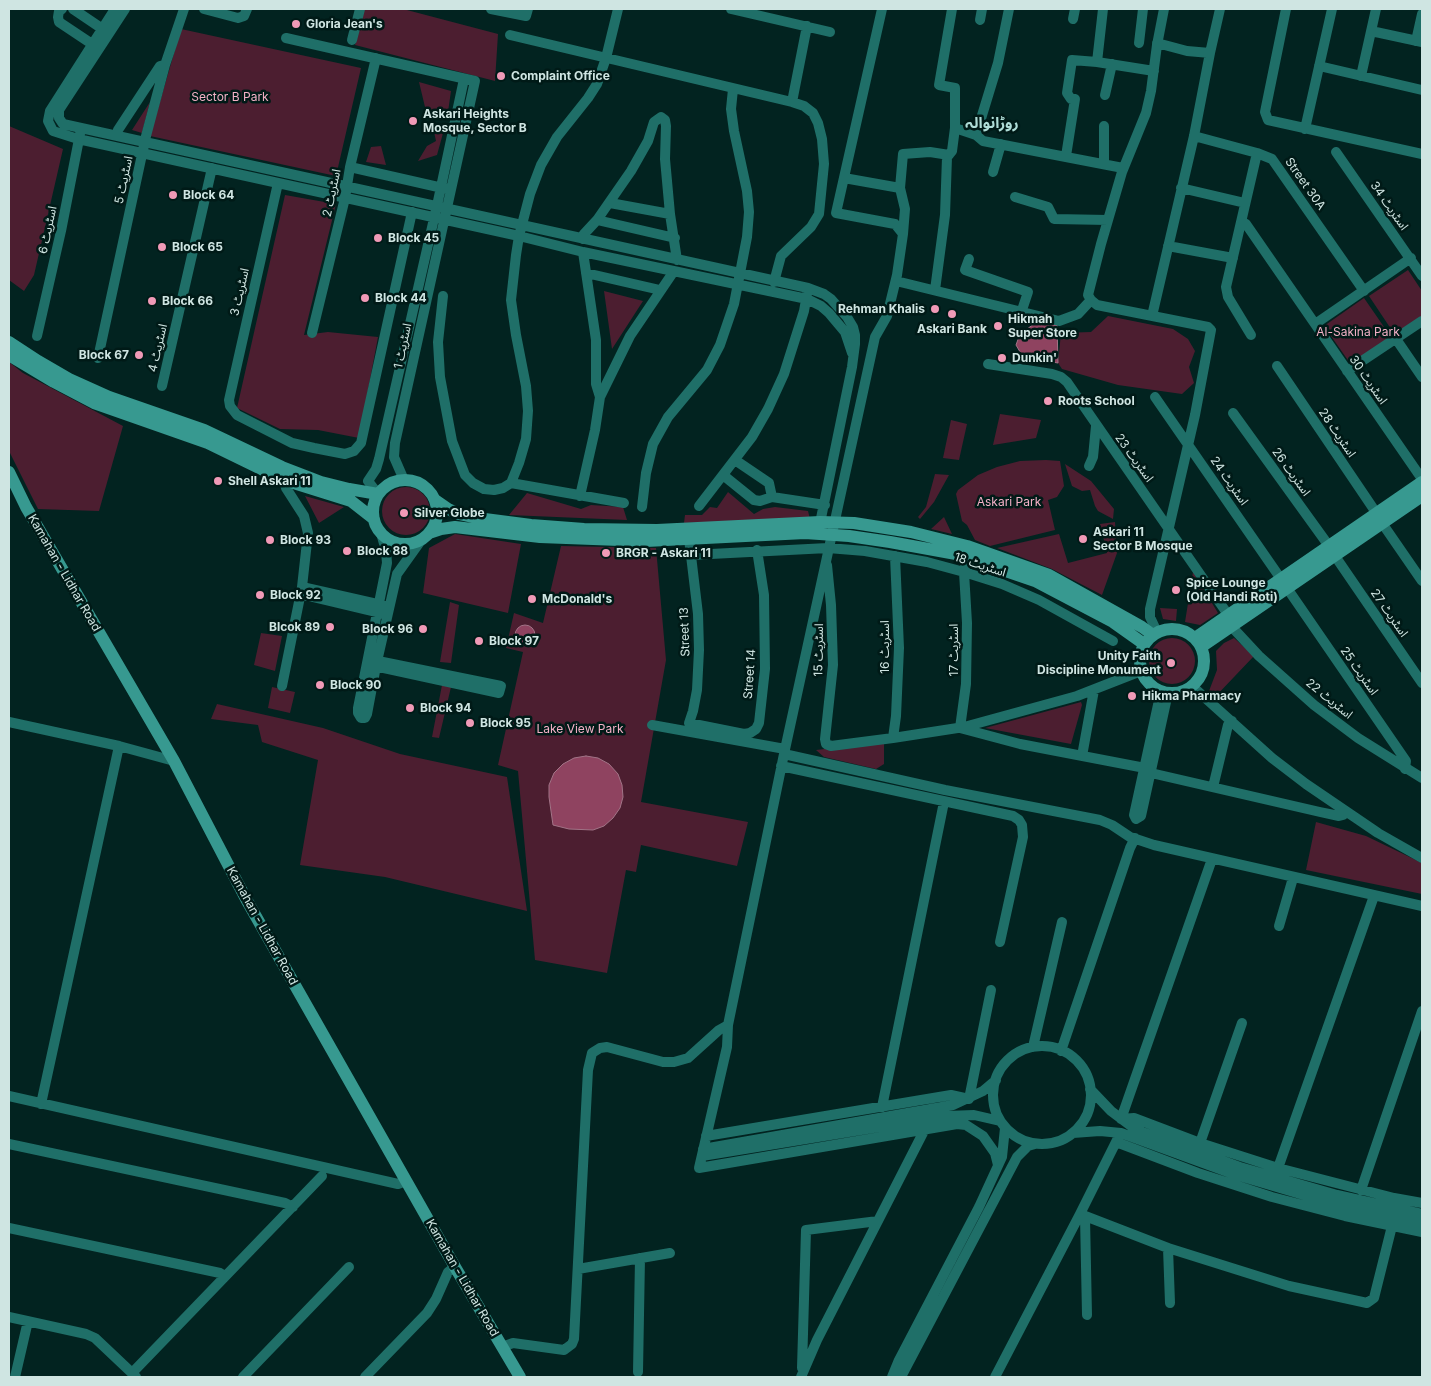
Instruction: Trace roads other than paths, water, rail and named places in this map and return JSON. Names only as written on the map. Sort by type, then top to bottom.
[{"type":"street","points":[[62,9],[59,11],[59,22],[92,44]]},
{"type":"street","points":[[73,9],[106,30]]},
{"type":"street","points":[[59,120],[59,110],[106,30],[113,9]]},
{"type":"street","points":[[125,9],[92,44],[50,111],[48,124],[53,131],[117,135],[144,147],[212,168],[439,218],[583,239],[808,288],[831,299],[847,317],[855,335],[852,367],[819,528]]},
{"type":"street","name":"اسٹریٹ 5","points":[[98,358],[144,147],[166,65],[184,9]]},
{"type":"street","points":[[204,9],[238,18],[244,16],[247,9]]},
{"type":"street","points":[[352,40],[360,9]]},
{"type":"street","points":[[491,9],[526,16],[528,9]]},
{"type":"street","points":[[443,296],[438,342],[440,377],[450,433],[459,464],[469,479],[484,489],[494,490],[503,488],[511,483],[520,463],[526,439],[528,411],[526,386],[511,300],[516,255],[521,231],[530,194],[541,165],[562,131],[588,98],[602,73],[618,9]]},
{"type":"street","points":[[731,9],[830,32]]},
{"type":"street","points":[[882,9],[836,213],[895,224],[903,234]]},
{"type":"street","points":[[935,290],[945,215],[947,157],[952,151],[955,128],[955,88],[939,85],[952,9]]},
{"type":"street","points":[[980,20],[982,9]]},
{"type":"street","points":[[976,134],[998,63],[1009,9]]},
{"type":"street","points":[[1073,19],[1075,9]]},
{"type":"street","points":[[1097,62],[1103,9]]},
{"type":"street","points":[[1139,43],[1143,9]]},
{"type":"street","points":[[435,500],[459,514],[531,525],[584,529],[657,530],[833,529],[967,558],[1035,582],[1113,622],[1151,637],[1166,629],[1177,629],[1186,632],[1198,642],[1203,655],[1202,672],[1192,686],[1180,692],[1164,692],[1149,683],[1141,671],[1140,657],[1151,637],[1150,609],[1169,531],[1212,330],[1208,327],[1097,305],[1088,295],[1123,168],[1146,113],[1164,9]]},
{"type":"street","points":[[1152,316],[1194,136],[1220,9]]},
{"type":"street","points":[[1286,9],[1266,112],[1268,120],[1422,154]]},
{"type":"street","points":[[1305,129],[1332,9]]},
{"type":"street","points":[[1361,76],[1376,9]]},
{"type":"street","points":[[1371,31],[1419,42],[1422,14]]},
{"type":"street","points":[[792,102],[807,26]]},
{"type":"street","points":[[510,35],[792,102],[804,106],[813,113],[822,139],[824,164],[818,214],[811,227],[781,256],[774,282]]},
{"type":"street","name":"اسٹریٹ 1","points":[[286,38],[474,81],[379,459],[368,481],[378,494]]},
{"type":"street","points":[[1158,43],[1187,51],[1210,53]]},
{"type":"street","name":"اسٹریٹ 2","points":[[312,333],[348,187],[350,168],[376,58]]},
{"type":"street","points":[[1066,156],[1074,99],[1071,99],[1067,93],[1072,60],[1154,71]]},
{"type":"street","points":[[1105,95],[1112,64]]},
{"type":"street","points":[[117,135],[118,130],[160,66],[166,65]]},
{"type":"street","points":[[1319,66],[1422,90]]},
{"type":"street","name":"اسٹریٹ 1","points":[[446,189],[464,79]]},
{"type":"street","points":[[642,507],[646,473],[654,444],[668,417],[706,370],[720,345],[734,304],[747,237],[749,212],[747,191],[734,131],[733,89]]},
{"type":"street","points":[[583,239],[584,234],[610,203],[631,171],[648,141],[654,122],[661,117],[665,120],[666,126],[665,159],[670,214],[678,260]]},
{"type":"street","points":[[48,124],[59,120]]},
{"type":"street","points":[[59,120],[80,133],[442,207],[584,252],[807,299],[821,306],[834,318],[845,332],[853,355]]},
{"type":"street","points":[[1104,126],[1104,164]]},
{"type":"street","points":[[955,128],[976,134],[983,141],[1123,168]]},
{"type":"street","name":"اسٹریٹ 6","points":[[37,336],[61,231],[80,133]]},
{"type":"street","name":"Street 30A","points":[[1194,136],[1257,153],[1272,159],[1364,291]]},
{"type":"street","points":[[993,172],[1001,144]]},
{"type":"street","points":[[949,154],[930,152],[903,154],[900,188],[905,209],[896,281],[888,316],[875,337],[827,552],[728,1025],[727,1047],[699,1168],[956,1124],[966,1125],[983,1136],[995,1153],[998,1165]]},
{"type":"street","name":"اسٹریٹ 34","points":[[1336,152],[1422,276]]},
{"type":"street","points":[[1251,335],[1228,297],[1226,287],[1257,153]]},
{"type":"street","name":"اسٹریٹ 4","points":[[162,386],[212,168]]},
{"type":"street","points":[[350,168],[446,189]]},
{"type":"street","points":[[844,178],[900,188]]},
{"type":"street","name":"اسٹریٹ 3","points":[[278,183],[229,400],[230,406],[237,415],[292,443],[345,454],[358,448],[363,436],[412,212]]},
{"type":"street","points":[[1181,188],[1245,204]]},
{"type":"street","points":[[1015,196],[1048,207],[1054,219],[1108,220]]},
{"type":"street","points":[[610,203],[670,214]]},
{"type":"street","name":"اسٹریٹ 1","points":[[404,480],[397,465],[394,450],[439,218]]},
{"type":"street","points":[[597,220],[674,238]]},
{"type":"street","name":"اسٹریٹ 30","points":[[1242,222],[1246,224],[1422,481]]},
{"type":"street","points":[[1168,246],[1232,258]]},
{"type":"street","points":[[584,252],[596,340],[596,384],[600,397]]},
{"type":"street","points":[[1315,324],[1411,258]]},
{"type":"street","points":[[969,259],[965,270],[1028,292],[1022,310]]},
{"type":"street","points":[[580,496],[595,430],[600,397],[630,336],[674,271]]},
{"type":"street","points":[[586,273],[660,290]]},
{"type":"street","points":[[896,281],[1022,310],[1059,321],[1078,314],[1091,300]]},
{"type":"street","points":[[699,506],[752,437],[768,409],[780,383],[807,299],[808,288]]},
{"type":"street","points":[[1348,371],[1422,321]]},
{"type":"street","points":[[1396,339],[1422,378]]},
{"type":"street","points":[[9,342],[38,362],[69,379],[109,397],[128,409],[208,443],[284,480],[351,502],[374,519]]},
{"type":"street","points":[[9,355],[85,398],[204,430],[282,467],[321,482],[378,494]]},
{"type":"street","name":"اسٹریٹ 23","points":[[988,364],[1061,377],[1067,382],[1230,621]]},
{"type":"street","name":"اسٹریٹ 28","points":[[1277,366],[1422,581]]},
{"type":"street","name":"اسٹریٹ 24","points":[[1155,397],[1284,584]]},
{"type":"street","name":"اسٹریٹ 26","points":[[1233,413],[1332,551]]},
{"type":"street","points":[[1089,466],[1093,457],[1096,426]]},
{"type":"street","points":[[735,460],[768,483],[772,497]]},
{"type":"street","name":"Kamahan - Lidhar Road","points":[[9,472],[26,507],[174,761],[246,899],[455,1267],[520,1377]]},
{"type":"street","points":[[723,475],[754,500],[760,501],[772,497],[825,505]]},
{"type":"street","points":[[282,686],[301,590],[308,533],[304,516],[286,488],[284,480]]},
{"type":"street","points":[[384,610],[397,574],[434,526],[437,518],[438,509],[435,500],[426,487],[412,480],[389,484],[378,494],[374,506],[374,519],[381,533],[387,559],[384,610],[374,662],[443,678]]},
{"type":"street","points":[[1198,642],[1416,496],[1422,481]]},
{"type":"street","points":[[511,483],[624,503]]},
{"type":"street","points":[[833,529],[854,523],[911,532],[966,546],[1006,559],[1049,575],[1142,627],[1151,637]]},
{"type":"street","points":[[381,533],[394,542],[401,544],[416,542],[441,529],[455,527],[540,537],[591,540],[689,540],[796,533],[819,528]]},
{"type":"street","name":"Street 13","points":[[689,540],[698,614],[699,650],[697,690],[689,723]]},
{"type":"street","name":"اسٹریٹ 18","points":[[691,555],[757,550],[865,551],[927,562],[1002,584],[1039,600],[1113,641]]},
{"type":"street","name":"Street 14","points":[[689,723],[750,734],[759,723],[765,669],[764,595],[757,550]]},
{"type":"street","name":"اسٹریٹ 27","points":[[1332,551],[1422,683]]},
{"type":"street","name":"اسٹریٹ 15","points":[[827,552],[833,665],[826,744],[831,746],[893,738]]},
{"type":"street","name":"اسٹریٹ 16","points":[[893,738],[896,716],[899,648],[895,556]]},
{"type":"street","name":"اسٹریٹ 17","points":[[960,728],[966,684],[967,623],[964,572],[967,558]]},
{"type":"street","name":"اسٹریٹ 25","points":[[1284,584],[1406,761],[1405,768]]},
{"type":"street","points":[[301,590],[384,610]]},
{"type":"street","name":"اسٹریٹ 22","points":[[1230,621],[1259,656],[1314,704],[1358,738],[1422,778]]},
{"type":"street","points":[[893,738],[960,728],[1062,701],[1141,671]]},
{"type":"street","points":[[1192,686],[1272,758],[1344,811],[1422,858]]},
{"type":"street","points":[[1082,756],[1094,690]]},
{"type":"street","points":[[1148,771],[1164,692]]},
{"type":"street","points":[[1213,788],[1228,725],[1232,721]]},
{"type":"street","points":[[9,722],[119,746],[174,761]]},
{"type":"street","points":[[652,725],[784,751],[945,790],[1100,820],[1135,838],[1212,859],[1422,906]]},
{"type":"street","points":[[960,728],[1020,744],[1082,756],[1339,816],[1344,811]]},
{"type":"street","points":[[41,1104],[119,746]]},
{"type":"street","points":[[781,766],[1013,816],[1022,825],[1023,837],[1000,942]]},
{"type":"street","points":[[882,1107],[944,802]]},
{"type":"street","points":[[1061,1051],[1135,838]]},
{"type":"street","points":[[1122,1119],[1212,859]]},
{"type":"street","points":[[1279,926],[1293,878]]},
{"type":"street","points":[[1278,1168],[1374,896]]},
{"type":"street","points":[[1033,1047],[1062,922]]},
{"type":"street","points":[[969,1099],[991,990]]},
{"type":"street","points":[[1362,1190],[1422,1011]]},
{"type":"street","points":[[1200,1143],[1242,1023]]},
{"type":"street","points":[[502,1347],[513,1343],[564,1350],[569,1348],[574,1339],[588,1070],[592,1053],[600,1048],[607,1047],[664,1062],[674,1062],[688,1058],[719,1030],[728,1025]]},
{"type":"street","points":[[892,1377],[899,1360],[979,1207],[998,1165],[1004,1147],[1002,1124],[994,1108],[993,1094],[996,1080],[1006,1062],[1014,1055],[1033,1047],[1061,1051],[1072,1057],[1081,1066],[1087,1077],[1090,1089],[1088,1109],[1080,1126],[1061,1140],[1048,1144],[1028,1146],[1017,1157],[902,1377]]},
{"type":"street","points":[[702,1153],[952,1105],[969,1099],[983,1091],[996,1080]]},
{"type":"street","points":[[1090,1089],[1102,1104],[1142,1132],[1240,1167],[1337,1195],[1422,1214]]},
{"type":"street","points":[[706,1136],[951,1095],[969,1099]]},
{"type":"street","points":[[9,1096],[398,1184],[406,1181]]},
{"type":"street","points":[[702,1153],[946,1116],[974,1115],[1002,1124],[1019,1138],[1035,1144]]},
{"type":"street","points":[[1122,1119],[1134,1118],[1200,1143],[1278,1168],[1362,1190],[1422,1203]]},
{"type":"street","points":[[801,1376],[817,1340],[925,1129]]},
{"type":"street","points":[[1073,1133],[1100,1131],[1236,1176],[1352,1208],[1422,1222]]},
{"type":"street","points":[[995,1377],[1083,1216],[1119,1137]]},
{"type":"street","points":[[1119,1137],[1198,1173],[1272,1197],[1422,1232]]},
{"type":"street","points":[[9,1144],[276,1201],[293,1207]]},
{"type":"street","points":[[9,1317],[79,1332],[95,1338],[134,1375],[225,1276],[322,1176]]},
{"type":"street","points":[[1083,1216],[1168,1248],[1289,1286],[1367,1303],[1374,1298],[1392,1226]]},
{"type":"street","points":[[1083,1216],[1087,1315]]},
{"type":"street","points":[[801,1376],[806,1230],[878,1221]]},
{"type":"street","points":[[9,1228],[220,1273],[225,1276]]},
{"type":"street","points":[[1168,1248],[1170,1303]]},
{"type":"street","points":[[578,1269],[670,1253]]},
{"type":"street","points":[[638,1372],[640,1258]]},
{"type":"street","points":[[243,1377],[349,1267]]},
{"type":"street","points":[[365,1377],[427,1313],[436,1299],[448,1272],[455,1267]]},
{"type":"street","points":[[15,1377],[28,1321]]},
{"type":"place","name":"Gloria Jean's","points":[[296,24]]},
{"type":"place","name":"Complaint Office","points":[[501,76]]},
{"type":"place","name":"Askari Heights Mosque, Sector B","points":[[413,121]]},
{"type":"place","name":"Block 64","points":[[173,195]]},
{"type":"place","name":"Block 45","points":[[378,238]]},
{"type":"place","name":"Block 65","points":[[162,247]]},
{"type":"place","name":"Block 44","points":[[365,298]]},
{"type":"place","name":"Block 66","points":[[152,301]]},
{"type":"place","name":"Rehman Khalis","points":[[935,309]]},
{"type":"place","name":"Askari Bank","points":[[952,314]]},
{"type":"place","name":"Hikmah Super Store","points":[[998,326]]},
{"type":"place","name":"Block 67","points":[[139,355]]},
{"type":"place","name":"Dunkin'","points":[[1002,358]]},
{"type":"place","name":"Roots School","points":[[1048,401]]},
{"type":"place","name":"Shell Askari 11","points":[[218,481]]},
{"type":"place","name":"Silver Globe","points":[[404,513]]},
{"type":"place","name":"Askari 11 Sector B Mosque","points":[[1083,539]]},
{"type":"place","name":"Block 93","points":[[270,540]]},
{"type":"place","name":"Block 88","points":[[347,551]]},
{"type":"place","name":"BRGR - Askari 11","points":[[606,553]]},
{"type":"place","name":"Spice Lounge (Old Handi Roti)","points":[[1176,590]]},
{"type":"place","name":"Block 92","points":[[260,595]]},
{"type":"place","name":"McDonald's","points":[[532,599]]},
{"type":"place","name":"Blcok 89","points":[[330,627]]},
{"type":"place","name":"Block 96","points":[[423,629]]},
{"type":"place","name":"Block 97","points":[[479,641]]},
{"type":"place","name":"Unity Faith Discipline Monument","points":[[1171,663]]},
{"type":"place","name":"Block 90","points":[[320,685]]},
{"type":"place","name":"Hikma Pharmacy","points":[[1132,696]]},
{"type":"place","name":"Block 94","points":[[410,708]]},
{"type":"place","name":"Block 95","points":[[470,723]]},
{"type":"district","name":"روڑانوالہ","points":[[992,123]]},
{"type":"park label","name":"Sector B Park","points":[[230,97]]},
{"type":"park label","name":"Al-Sakina Park","points":[[1358,332]]},
{"type":"park label","name":"Askari Park","points":[[1009,502]]},
{"type":"park label","name":"Lake View Park","points":[[580,729]]}]
